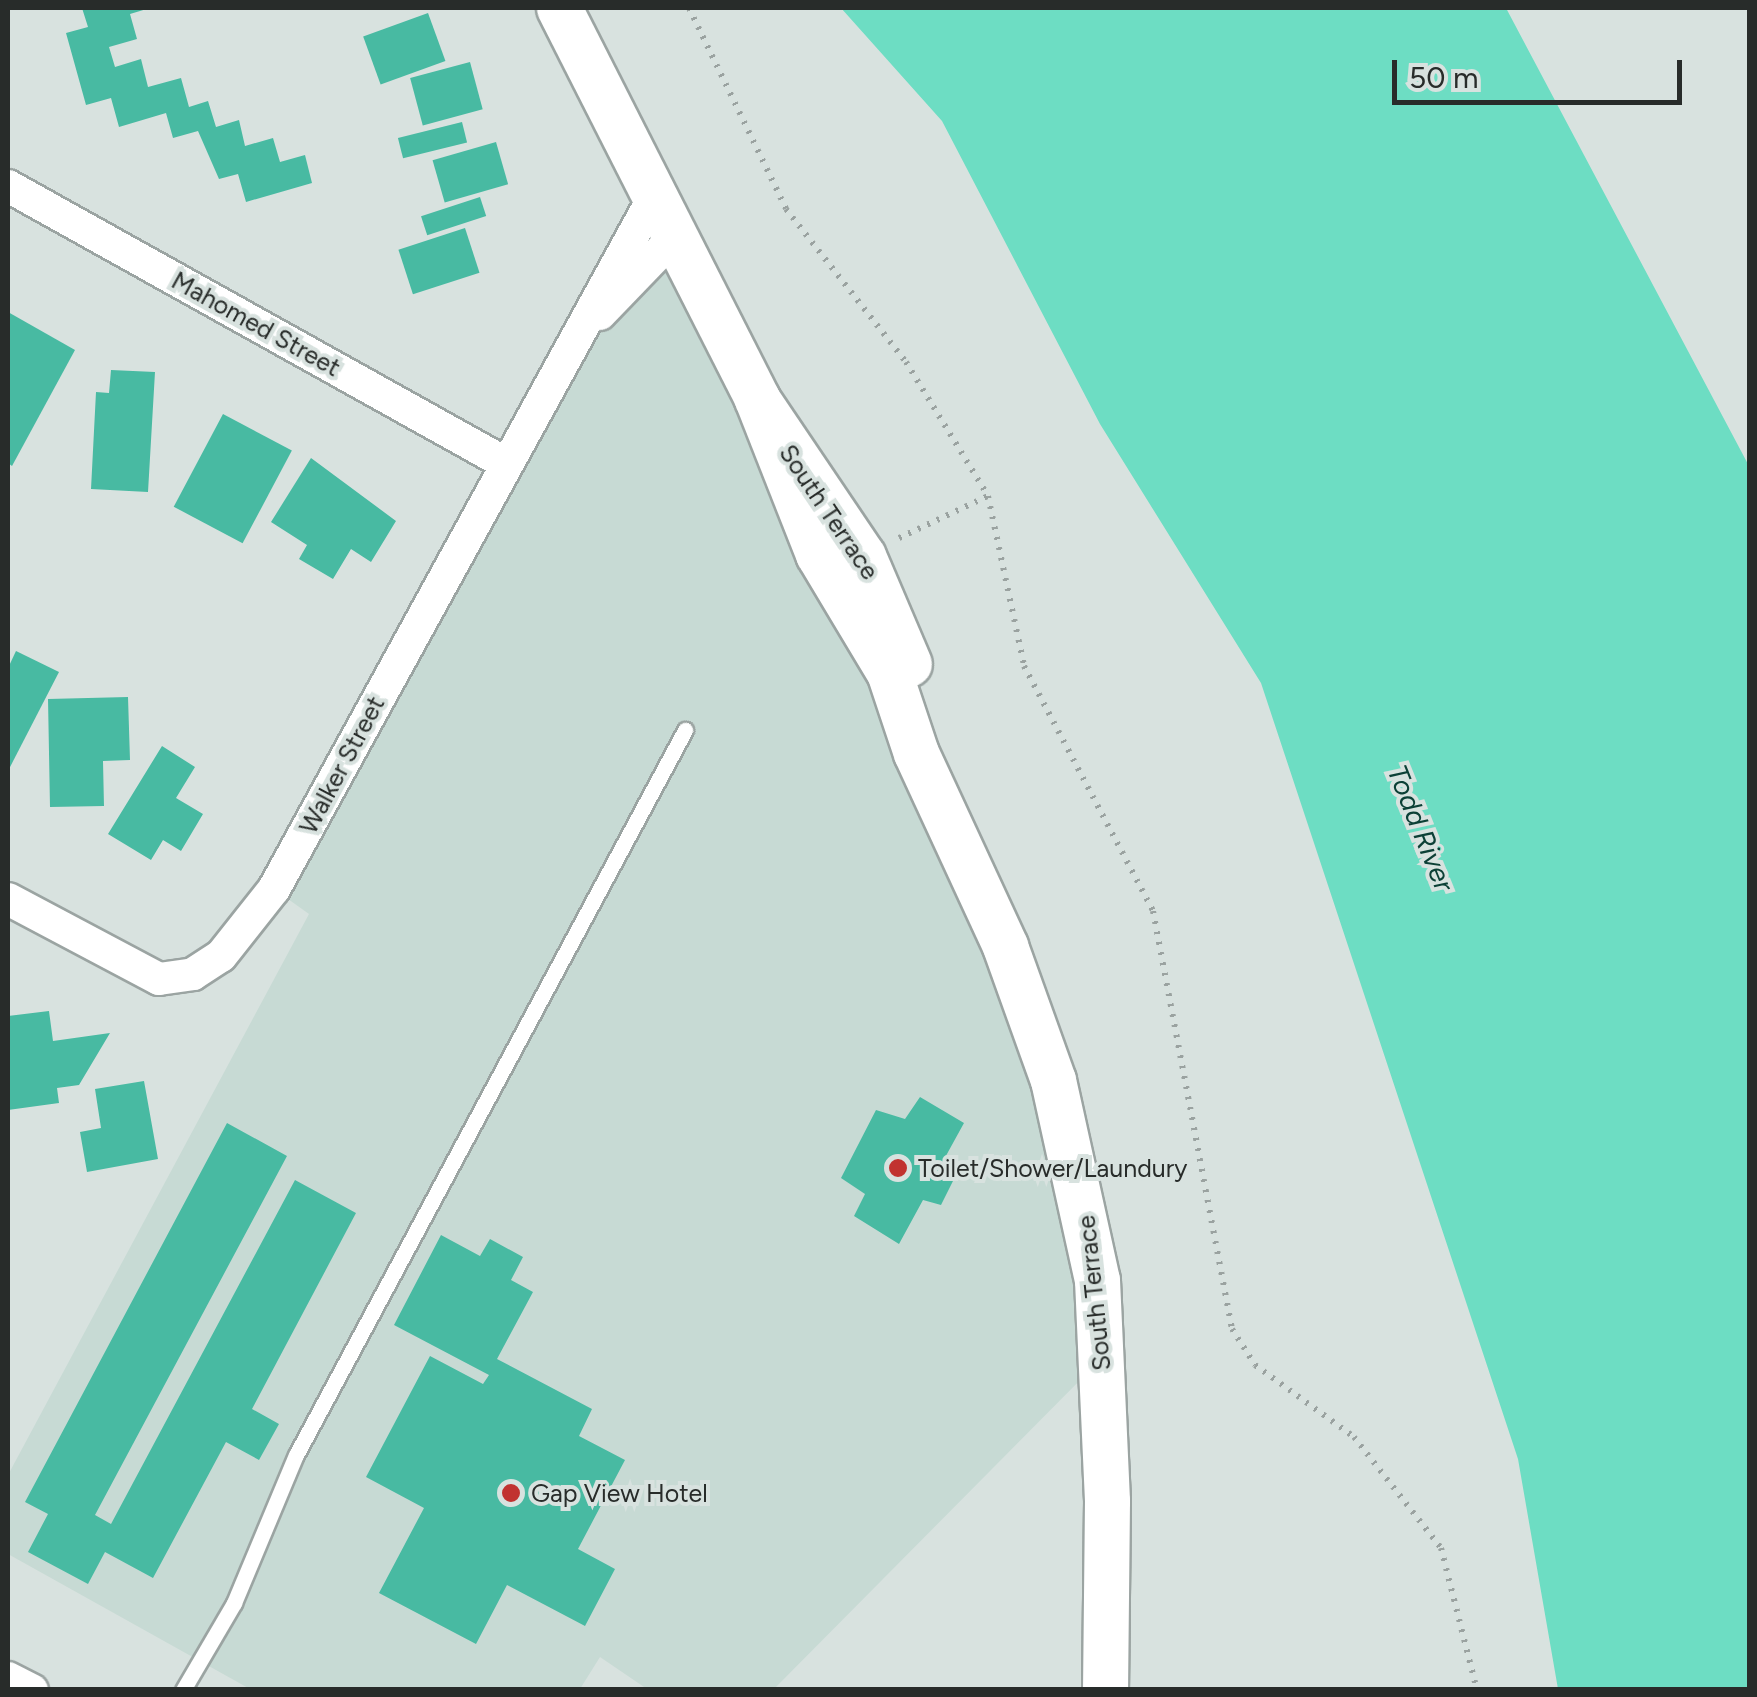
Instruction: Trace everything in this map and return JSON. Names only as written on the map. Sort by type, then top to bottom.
[{"type":"street","name":"South Terrace","points":[[559,8],[757,399],[794,504],[889,672],[940,802],[1005,946],[1054,1080],[1087,1214],[1104,1394],[1105,1690]]},
{"type":"street","name":"Mahomed Street","points":[[8,186],[506,462]]},
{"type":"street","name":"Walker Street","points":[[8,899],[159,979],[193,974],[221,956],[274,889],[567,357],[620,250],[664,216]]},
{"type":"street","points":[[8,1678],[32,1690]]},
{"type":"lane","points":[[183,1690],[234,1603],[296,1455],[685,730]]},
{"type":"path","points":[[690,8],[786,208],[906,362],[988,496],[1024,666],[1153,911],[1232,1328],[1255,1365],[1354,1438],[1441,1548],[1477,1690]]},
{"type":"shaded area","points":[[661,208],[1005,946],[1102,1358],[774,1689],[647,1689],[600,1657],[580,1689],[250,1689],[8,1554],[8,1475],[309,914],[274,889]]},
{"type":"water","name":"Todd River","points":[[841,8],[1506,8],[1749,466],[1749,1689],[1558,1689],[1518,1459],[1261,683],[1100,424],[942,121]]},
{"type":"building","points":[[82,8],[150,8],[130,14],[137,39],[109,47],[115,67],[141,59],[148,87],[181,78],[189,107],[208,101],[216,127],[239,120],[245,146],[273,138],[280,162],[305,155],[312,183],[246,202],[238,174],[219,179],[198,131],[173,138],[166,113],[119,127],[111,98],[86,105],[66,33],[88,27]]},
{"type":"building","points":[[428,13],[445,61],[381,85],[363,37]]},
{"type":"building","points":[[470,62],[483,109],[423,125],[410,78]]},
{"type":"building","points":[[462,122],[467,142],[403,158],[398,138]]},
{"type":"building","points":[[496,142],[508,184],[445,202],[433,160]]},
{"type":"building","points":[[480,197],[486,216],[427,235],[421,216]]},
{"type":"building","points":[[465,228],[480,273],[413,294],[398,250]]},
{"type":"building","points":[[8,312],[75,350],[12,466],[8,463]]},
{"type":"building","points":[[111,370],[155,372],[148,492],[91,489],[96,392],[109,393]]},
{"type":"building","points":[[223,414],[292,451],[243,543],[174,507]]},
{"type":"building","points":[[311,458],[396,521],[371,562],[351,549],[333,579],[299,559],[307,545],[271,522]]},
{"type":"building","points":[[16,651],[59,672],[8,771],[8,668]]},
{"type":"building","points":[[128,697],[130,760],[103,761],[104,806],[50,807],[48,699]]},
{"type":"building","points":[[162,746],[195,767],[176,798],[203,814],[181,851],[163,840],[151,860],[108,834]]},
{"type":"building","points":[[49,1011],[53,1041],[110,1033],[79,1085],[57,1088],[59,1103],[8,1110],[8,1016]]},
{"type":"building","points":[[144,1081],[158,1159],[87,1172],[80,1132],[101,1128],[95,1089]]},
{"type":"building","name":"Toilet/Shower/Laundury","points":[[920,1097],[964,1123],[942,1163],[957,1173],[941,1205],[923,1200],[899,1244],[854,1216],[865,1194],[841,1178],[876,1110],[905,1119]]},
{"type":"building","points":[[227,1123],[287,1156],[95,1515],[111,1524],[295,1180],[356,1213],[252,1409],[279,1424],[259,1460],[226,1442],[153,1578],[105,1552],[88,1584],[28,1552],[48,1514],[25,1502]]},
{"type":"building","points":[[441,1235],[480,1256],[490,1239],[523,1257],[511,1280],[533,1292],[497,1359],[592,1409],[579,1436],[625,1460],[578,1549],[615,1569],[585,1626],[507,1585],[476,1644],[379,1593],[424,1508],[366,1477],[430,1356],[483,1384],[489,1375],[394,1325]]},
{"type":"place","name":"Toilet/Shower/Laundury","points":[[898,1168]]},
{"type":"place","name":"Gap View Hotel","points":[[511,1493]]}]
